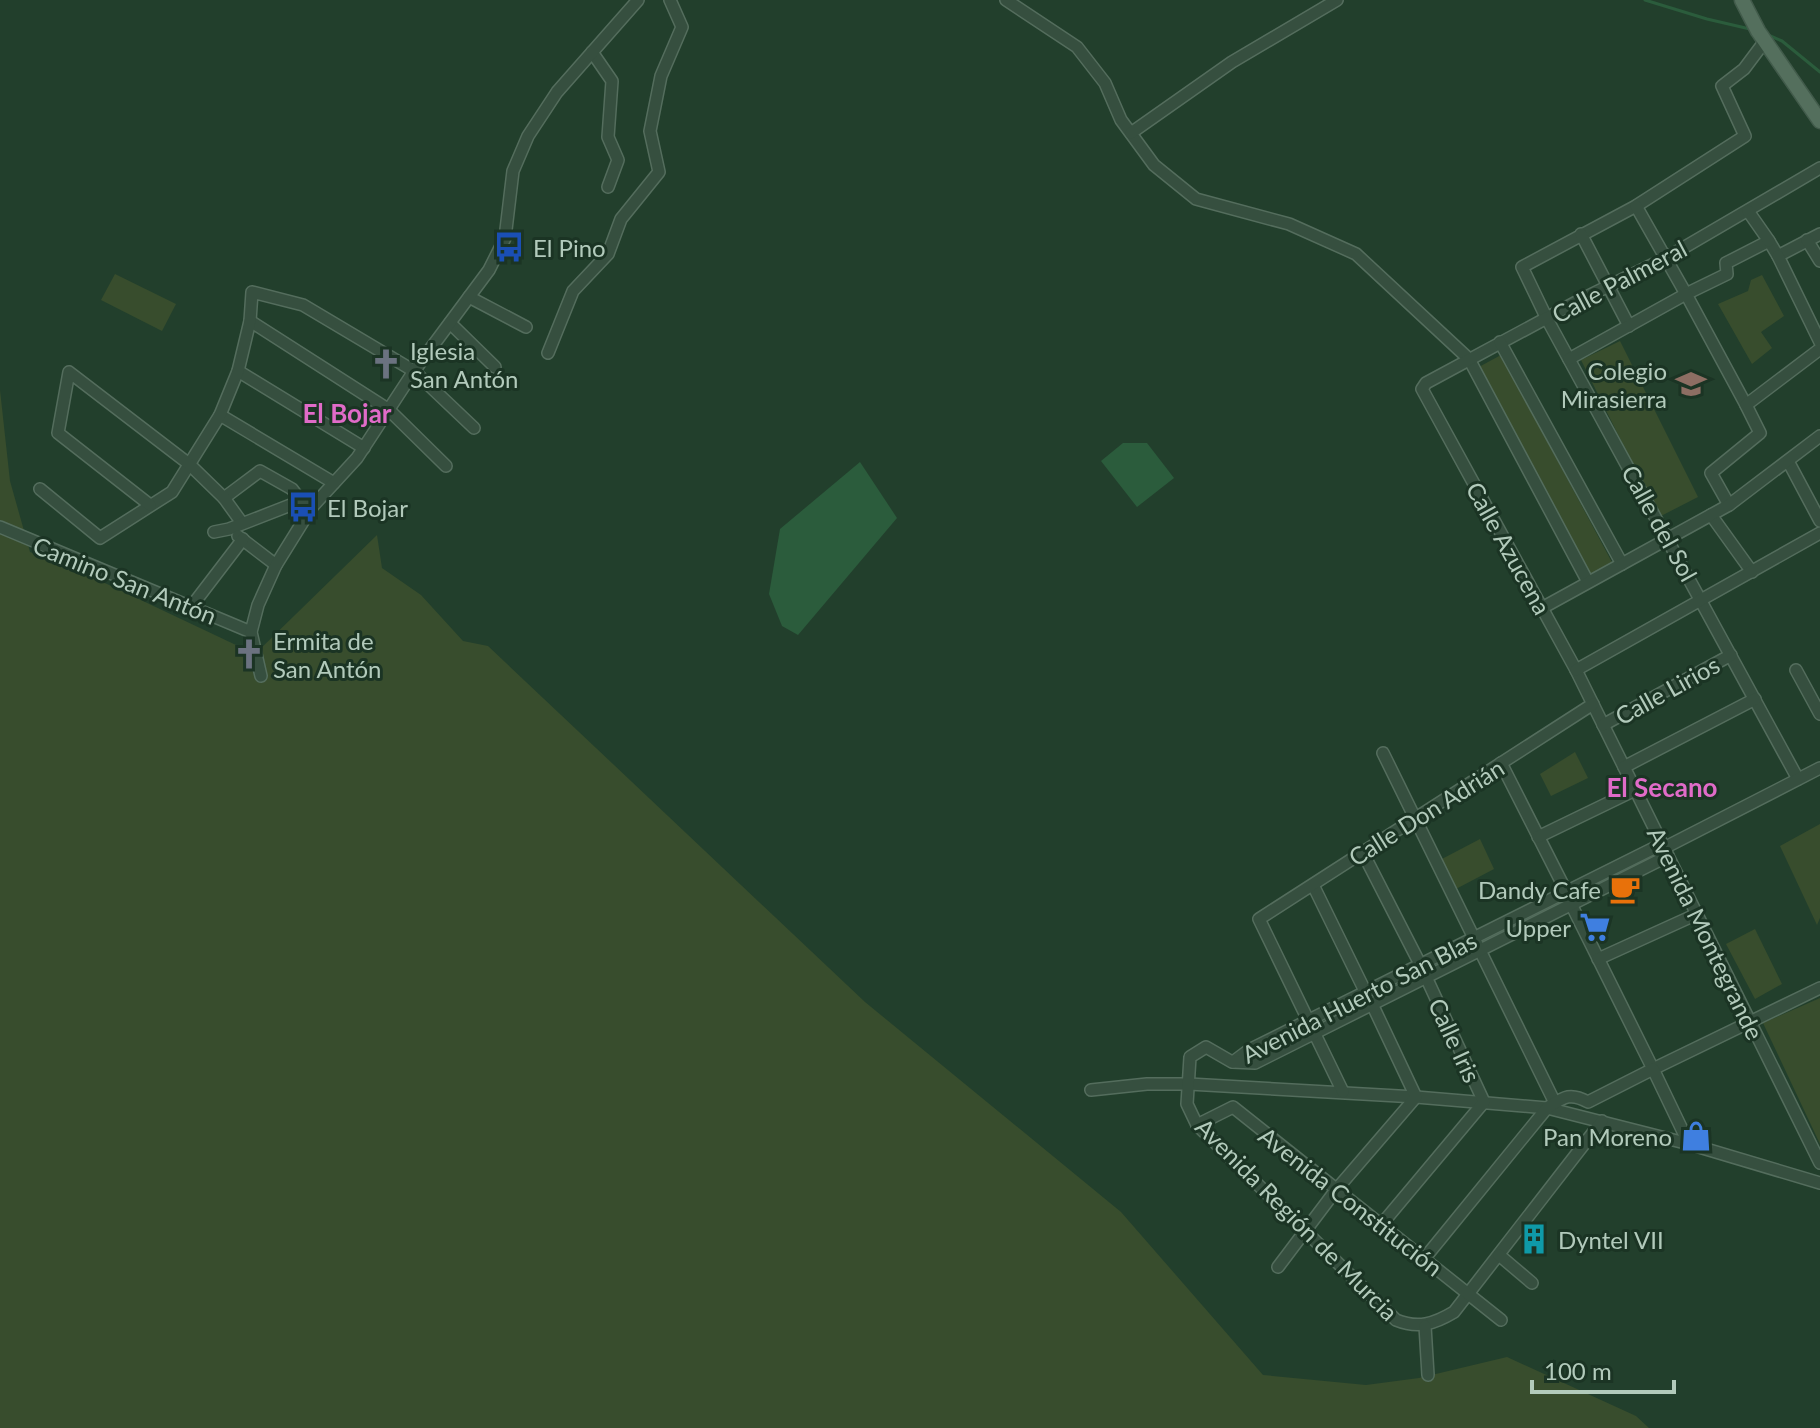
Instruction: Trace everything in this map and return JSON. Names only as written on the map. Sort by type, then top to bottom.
[{"type":"main road","points":[[1742,0],[1765,41],[1820,121]]},
{"type":"street","points":[[261,676],[251,632],[258,605],[276,565],[312,507],[364,448],[502,247],[517,156],[549,103],[638,0]]},
{"type":"street","points":[[548,353],[573,291],[608,254],[621,219],[659,172],[650,131],[661,76],[682,27],[670,0]]},
{"type":"street","points":[[1006,0],[1077,47],[1105,83],[1121,120],[1154,165],[1196,199],[1289,224],[1356,254],[1469,359],[1588,582]]},
{"type":"street","points":[[1131,133],[1232,62],[1337,0]]},
{"type":"street","points":[[1629,326],[1581,234],[1636,206],[1745,136],[1722,86],[1744,69],[1765,41]]},
{"type":"street","points":[[592,52],[612,81],[608,137],[618,160],[608,187]]},
{"type":"street","name":"Calle Palmeral","points":[[1423,393],[1426,383],[1666,258],[1820,168]]},
{"type":"street","points":[[1636,206],[1760,433],[1711,473],[1729,505]]},
{"type":"street","points":[[1746,405],[1819,349],[1778,256],[1748,211]]},
{"type":"street","name":"Calle del Sol","points":[[1581,234],[1522,267],[1547,319],[1798,779]]},
{"type":"street","points":[[1778,256],[1820,234]]},
{"type":"street","points":[[1807,240],[1820,261]]},
{"type":"street","points":[[1569,359],[1727,274],[1726,263],[1769,241]]},
{"type":"street","points":[[40,489],[100,538],[172,492],[220,415],[238,371],[250,321],[252,292],[303,305],[414,371],[474,428]]},
{"type":"street","points":[[469,297],[526,327]]},
{"type":"street","points":[[250,321],[389,410],[446,466]]},
{"type":"street","points":[[450,323],[495,367]]},
{"type":"street","points":[[1500,342],[1622,564]]},
{"type":"street","points":[[238,371],[364,448]]},
{"type":"street","points":[[150,505],[58,433],[69,372],[189,464],[224,498],[242,523]]},
{"type":"street","name":"Calle Azucena","points":[[1423,393],[1593,704]]},
{"type":"street","points":[[220,415],[334,483]]},
{"type":"street","points":[[1542,608],[1729,505],[1820,436]]},
{"type":"street","points":[[1788,461],[1820,521]]},
{"type":"street","points":[[224,498],[260,471],[292,489],[301,501],[312,507]]},
{"type":"street","points":[[214,532],[301,501]]},
{"type":"street","points":[[1711,515],[1752,572]]},
{"type":"street","name":"Camino San Antón","points":[[0,527],[251,632]]},
{"type":"street","points":[[229,529],[276,565]]},
{"type":"street","points":[[1576,670],[1820,533]]},
{"type":"street","points":[[191,607],[243,539]]},
{"type":"street","name":"Calle Lirios","points":[[1603,725],[1731,655]]},
{"type":"street","points":[[1796,670],[1820,714]]},
{"type":"street","points":[[1624,767],[1755,699]]},
{"type":"street","name":"Avenida Montegrande","points":[[1593,704],[1820,1163]]},
{"type":"street","name":"Calle Don Adrián","points":[[1309,1019],[1259,919],[1593,704]]},
{"type":"street","points":[[1383,753],[1551,1106]]},
{"type":"street","points":[[1501,763],[1566,891]]},
{"type":"street","name":"Avenida Huerto San Blas","points":[[1232,1062],[1255,1063],[1479,951],[1820,768]]},
{"type":"street","points":[[1538,837],[1635,790]]},
{"type":"street","name":"Avenida Huerto San Blas","points":[[1232,1062],[1309,1019],[1566,891],[1665,849]]},
{"type":"street","points":[[1362,851],[1420,964]]},
{"type":"street","points":[[1313,885],[1365,991]]},
{"type":"street","points":[[1571,904],[1689,1144]]},
{"type":"street","points":[[1598,959],[1697,914]]},
{"type":"street","name":"Calle Iris","points":[[1426,977],[1484,1102]]},
{"type":"street","points":[[1424,1259],[1551,1106],[1566,1097],[1576,1096],[1588,1102],[1820,988]]},
{"type":"street","points":[[1372,1004],[1416,1097]]},
{"type":"street","points":[[1309,1019],[1343,1092]]},
{"type":"street","points":[[1189,1084],[1190,1057],[1206,1047],[1232,1062]]},
{"type":"street","points":[[1091,1090],[1147,1084],[1189,1084],[1551,1106],[1820,1183]]},
{"type":"street","name":"Avenida Región de Murcia","points":[[1189,1084],[1187,1104],[1197,1125],[1396,1320],[1408,1325],[1425,1326],[1454,1312],[1602,1121]]},
{"type":"street","points":[[1278,1267],[1336,1190],[1416,1097]]},
{"type":"street","points":[[1381,1225],[1484,1102]]},
{"type":"street","name":"Avenida Constitución","points":[[1197,1125],[1233,1107],[1501,1320]]},
{"type":"street","points":[[1499,1255],[1532,1283]]},
{"type":"street","points":[[1425,1326],[1428,1375]]},
{"type":"shaded area","points":[[115,274],[176,304],[162,331],[101,300]]},
{"type":"shaded area","points":[[1762,275],[1784,316],[1761,332],[1772,348],[1752,364],[1718,304],[1748,291],[1751,280]]},
{"type":"shaded area","points":[[1620,341],[1698,497],[1659,517],[1581,360]]},
{"type":"shaded area","points":[[1501,355],[1614,566],[1590,579],[1477,368]]},
{"type":"shaded area","points":[[0,390],[10,481],[30,552],[107,584],[255,654],[377,535],[382,568],[421,595],[463,641],[488,646],[865,1002],[1121,1212],[1263,1375],[1366,1385],[1419,1378],[1507,1357],[1636,1416],[1649,1428],[0,1428]]},
{"type":"shaded area","points":[[1123,443],[1147,443],[1174,478],[1137,507],[1101,461]]},
{"type":"shaded area","points":[[860,462],[897,518],[798,635],[782,626],[769,594],[780,529]]},
{"type":"shaded area","points":[[1575,752],[1588,778],[1551,796],[1540,774]]},
{"type":"shaded area","points":[[1820,824],[1820,918],[1817,925],[1780,846]]},
{"type":"shaded area","points":[[1480,839],[1494,869],[1454,890],[1440,860]]},
{"type":"shaded area","points":[[1755,929],[1782,984],[1755,999],[1726,944]]},
{"type":"shaded area","points":[[1820,998],[1820,1144],[1763,1023]]},
{"type":"waterway","points":[[1645,0],[1750,29]]},
{"type":"waterway","points":[[1768,35],[1782,41],[1820,72]]},
{"type":"place","name":"El Pino","points":[[509,247]]},
{"type":"place","name":"Iglesia San Antón","points":[[386,364]]},
{"type":"place","name":"Colegio Mirasierra","points":[[1691,384]]},
{"type":"place","name":"El Bojar","points":[[303,507]]},
{"type":"place","name":"Ermita de San Antón","points":[[249,654]]},
{"type":"place","name":"Dandy Cafe","points":[[1625,889]]},
{"type":"place","name":"Upper","points":[[1595,927]]},
{"type":"place","name":"Pan Moreno","points":[[1696,1136]]},
{"type":"place","name":"Dyntel VII","points":[[1534,1239]]},
{"type":"district","name":"El Bojar","points":[[347,413]]},
{"type":"district","name":"El Secano","points":[[1662,787]]}]
